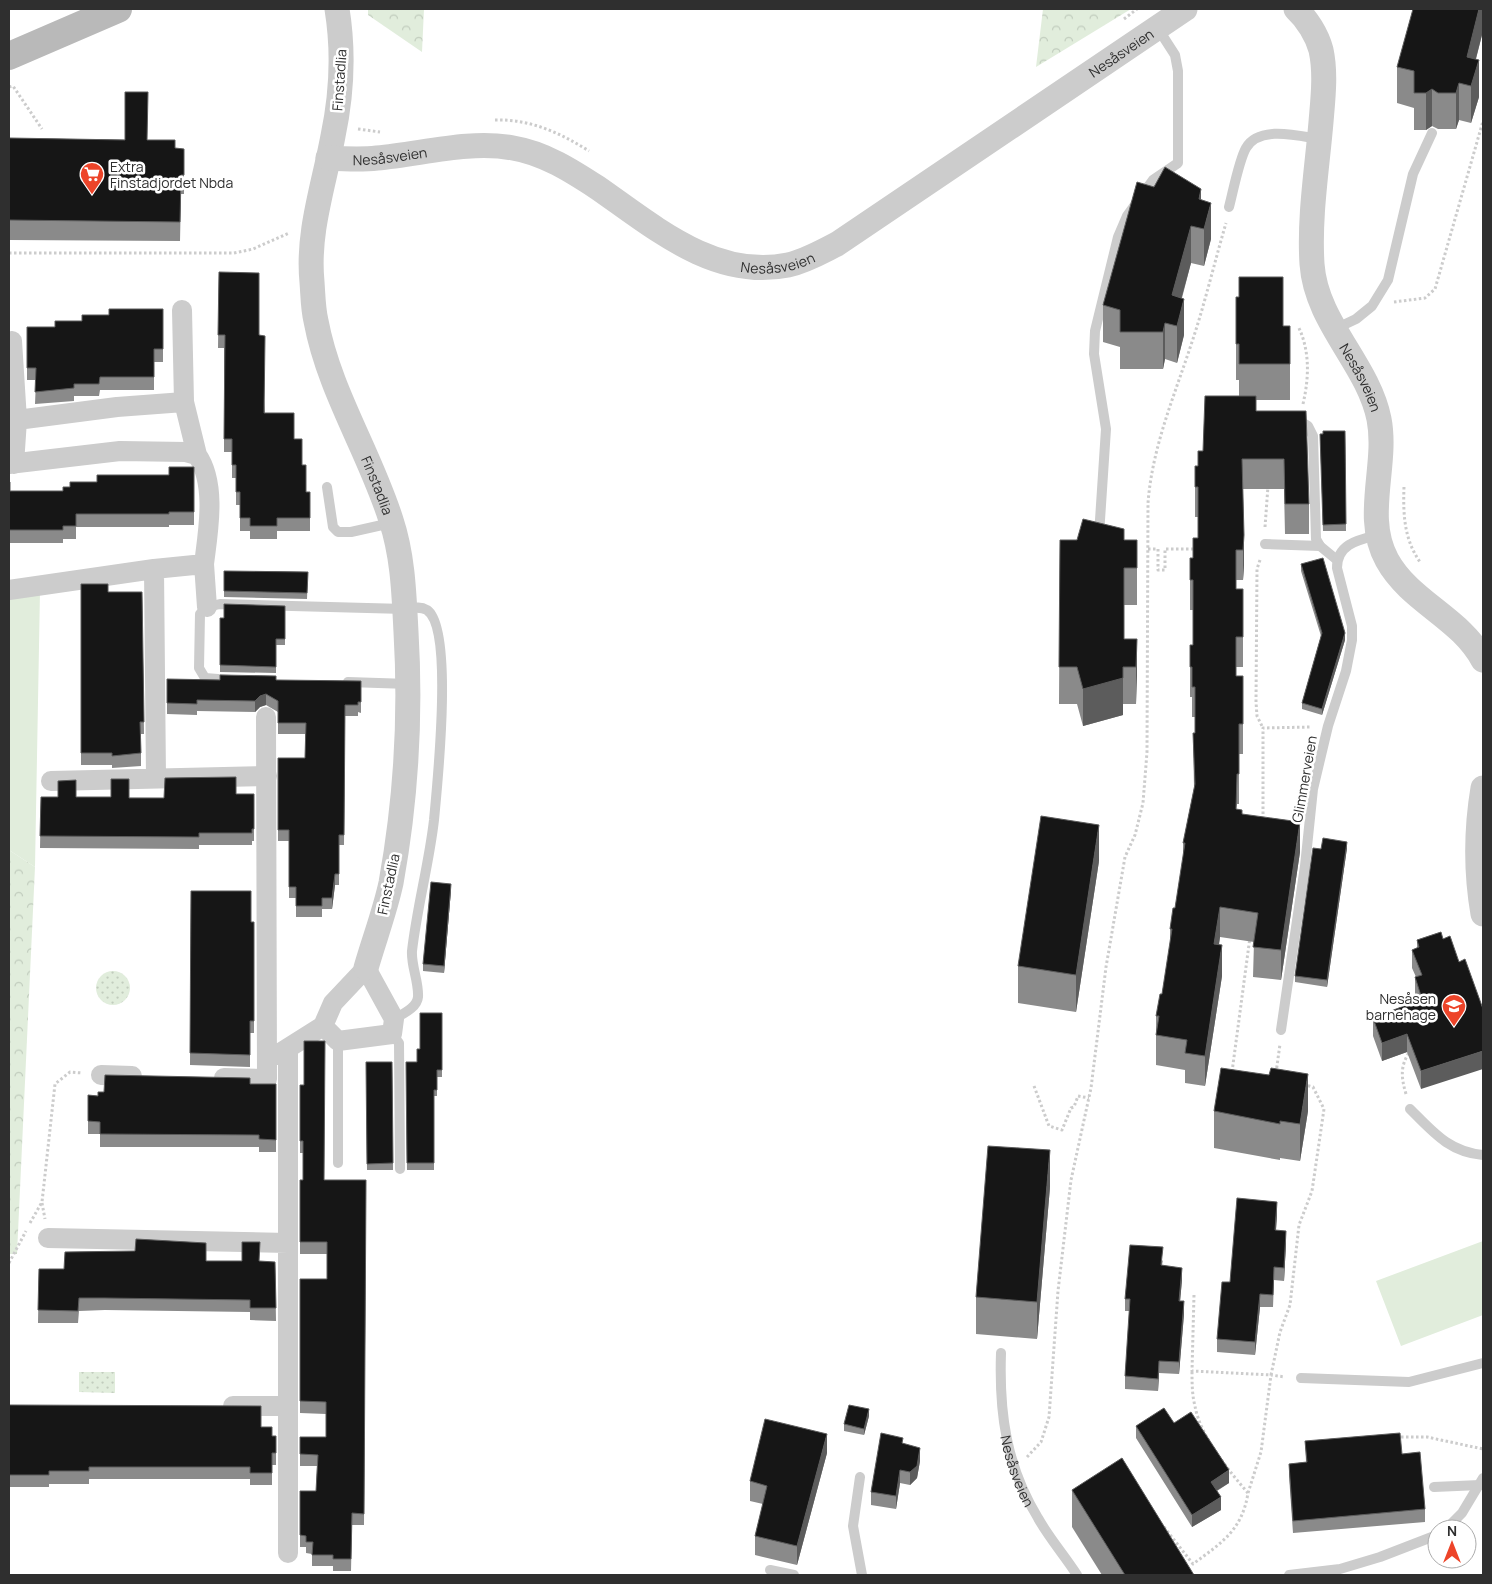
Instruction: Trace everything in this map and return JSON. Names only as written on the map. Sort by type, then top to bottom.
[{"type":"main road","points":[[9,56],[118,9]]},
{"type":"street","name":"Finstadlia","points":[[323,1026],[333,1003],[366,968],[390,884],[407,766],[409,684],[403,575],[392,523],[382,492],[328,366],[315,321],[311,278],[313,230],[336,125],[342,75],[343,52],[337,9]]},
{"type":"street","name":"Nesåsveien","points":[[328,158],[378,158],[459,148],[513,148],[542,157],[579,175],[670,238],[706,257],[740,266],[765,267],[789,264],[807,259],[837,244],[1185,9]]},
{"type":"street","name":"Nesåsveien","points":[[1296,9],[1315,35],[1322,56],[1324,74],[1312,228],[1313,279],[1335,330],[1369,392],[1379,418],[1381,448],[1377,511],[1379,535],[1387,559],[1394,570],[1419,596],[1459,628],[1483,660]]},
{"type":"street","points":[[182,310],[184,402],[197,455],[204,464],[210,516],[204,564],[207,607]]},
{"type":"street","points":[[12,341],[17,420],[11,464],[120,451],[186,452],[197,455]]},
{"type":"street","points":[[17,420],[184,402]]},
{"type":"street","points":[[9,590],[154,569],[204,564]]},
{"type":"street","points":[[154,569],[156,778]]},
{"type":"street","points":[[208,1078],[267,1079],[266,717]]},
{"type":"street","points":[[51,781],[267,776]]},
{"type":"street","points":[[1483,788],[1478,838],[1479,880],[1483,914]]},
{"type":"street","points":[[267,1062],[323,1026],[338,1041],[393,1027],[366,968]]},
{"type":"street","points":[[288,1049],[288,1553]]},
{"type":"street","points":[[101,1075],[150,1076]]},
{"type":"street","points":[[48,1238],[288,1243]]},
{"type":"street","points":[[218,1406],[288,1406]]},
{"type":"lane","points":[[1099,536],[1106,429],[1094,354],[1095,331],[1118,237],[1127,216],[1153,180],[1178,163],[1178,71],[1175,55],[1156,27]]},
{"type":"lane","points":[[1335,330],[1356,319],[1372,306],[1388,280],[1413,174],[1432,133]]},
{"type":"lane","points":[[1229,207],[1246,148],[1253,140],[1276,134],[1320,139]]},
{"type":"lane","points":[[1295,418],[1308,426],[1313,436],[1316,539],[1320,546],[1337,560],[1341,551],[1351,542],[1379,535]]},
{"type":"lane","points":[[327,486],[333,527],[338,532],[351,532],[392,523]]},
{"type":"lane","points":[[1265,544],[1320,546]]},
{"type":"lane","name":"Glimmerveien","points":[[1281,1030],[1305,866],[1313,789],[1328,726],[1346,671],[1352,640],[1352,626],[1337,568],[1337,560]]},
{"type":"lane","points":[[241,680],[205,678],[199,668],[200,614],[207,607],[220,604],[405,609],[419,607],[428,610],[433,617],[440,644],[442,680],[434,821],[412,954],[418,998],[414,1007],[393,1027],[399,1043],[400,1169]]},
{"type":"lane","points":[[333,682],[409,684]]},
{"type":"lane","points":[[338,1041],[338,1163]]},
{"type":"lane","points":[[1410,1109],[1441,1140],[1464,1154],[1483,1156]]},
{"type":"lane","name":"Nesåsveien","points":[[1001,1352],[1003,1430],[1013,1467],[1037,1517],[1077,1575]]},
{"type":"lane","points":[[1301,1378],[1409,1382],[1483,1363]]},
{"type":"lane","points":[[860,1477],[853,1526],[859,1569],[862,1575]]},
{"type":"lane","points":[[1434,1487],[1481,1482]]},
{"type":"lane","points":[[1456,1519],[1462,1513],[1481,1482]]},
{"type":"lane","points":[[1289,1575],[1340,1569],[1380,1557],[1427,1539]]},
{"type":"lane","points":[[770,1570],[794,1575]]},
{"type":"path","points":[[1121,20],[1137,9]]},
{"type":"path","points":[[9,87],[13,86],[42,129]]},
{"type":"path","points":[[492,120],[538,125],[556,132],[590,152]]},
{"type":"path","points":[[1372,306],[1426,298],[1435,289],[1483,121]]},
{"type":"path","points":[[336,125],[383,132]]},
{"type":"path","points":[[1013,1467],[1041,1442],[1049,1418],[1058,1291],[1071,1180],[1089,1098],[1106,966],[1125,857],[1135,835],[1143,802],[1146,752],[1150,474],[1159,440],[1191,345],[1229,207]]},
{"type":"path","points":[[9,253],[234,253],[253,249],[296,231],[313,230]]},
{"type":"path","points":[[1295,418],[1302,407],[1307,362],[1306,344],[1298,328]]},
{"type":"path","points":[[1263,829],[1263,728],[1257,716],[1256,702],[1257,569],[1265,544],[1266,499],[1269,481]]},
{"type":"path","points":[[1148,550],[1158,550],[1158,570],[1165,570],[1165,550],[1201,550]]},
{"type":"path","points":[[1263,728],[1328,726]]},
{"type":"path","points":[[1240,1076],[1232,1074],[1250,936]]},
{"type":"path","points":[[1275,1081],[1281,1030]]},
{"type":"path","points":[[1410,1109],[1402,1081],[1402,1064],[1415,1043]]},
{"type":"path","points":[[9,1263],[42,1202],[55,1084],[70,1072],[101,1075]]},
{"type":"path","points":[[1164,1526],[1193,1564],[1234,1531],[1242,1518],[1261,1452],[1271,1375],[1280,1332],[1290,1305],[1298,1225],[1312,1191],[1324,1109],[1313,1087],[1304,1085]]},
{"type":"path","points":[[1034,1086],[1049,1126],[1062,1130],[1078,1096],[1089,1098]]},
{"type":"path","points":[[1194,1295],[1192,1371],[1198,1419],[1232,1475],[1248,1493]]},
{"type":"path","points":[[1192,1371],[1301,1378]]},
{"type":"path","points":[[1395,1436],[1427,1437],[1483,1449]]},
{"type":"green space","points":[[368,9],[424,9],[422,52],[368,15]]},
{"type":"green space","points":[[1043,9],[1131,9],[1036,67]]},
{"type":"green space","points":[[40,591],[35,867],[9,850],[9,598]]},
{"type":"green space","points":[[9,850],[35,867],[17,1254],[9,1254]]},
{"type":"green space","points":[[113,971],[125,976],[130,988],[125,1000],[113,1005],[101,1000],[96,988],[101,976]]},
{"type":"green space","points":[[1483,1241],[1483,1315],[1401,1346],[1376,1281]]},
{"type":"green space","points":[[79,1372],[115,1372],[115,1393],[79,1392]]},
{"type":"building","points":[[1413,9],[1479,9],[1467,57],[1479,60],[1471,86],[1459,83],[1456,93],[1438,93],[1432,89],[1426,93],[1414,93],[1414,71],[1397,67]]},
{"type":"building","points":[[125,92],[148,92],[147,140],[175,140],[175,148],[184,149],[184,175],[181,175],[180,222],[9,220],[9,138],[125,140]]},
{"type":"building","points":[[1165,167],[1201,189],[1199,199],[1211,203],[1204,229],[1191,226],[1172,295],[1184,299],[1177,326],[1165,323],[1163,332],[1120,332],[1120,310],[1103,305],[1137,182],[1154,187]]},
{"type":"building","points":[[219,272],[259,273],[259,335],[265,336],[264,413],[294,413],[294,439],[302,439],[302,465],[306,465],[306,492],[310,492],[310,518],[277,518],[277,526],[250,526],[250,518],[240,518],[240,492],[236,492],[236,465],[232,465],[232,439],[224,439],[225,335],[218,335]]},
{"type":"building","points":[[1239,277],[1283,277],[1283,326],[1290,326],[1290,364],[1239,364],[1239,344],[1236,344],[1236,297],[1239,297]]},
{"type":"building","points":[[109,309],[163,309],[163,349],[154,349],[154,377],[100,377],[99,384],[74,384],[74,388],[35,392],[36,368],[27,368],[27,327],[55,327],[55,321],[82,321],[82,315],[109,315]]},
{"type":"building","points":[[1205,396],[1256,396],[1256,411],[1306,411],[1309,504],[1285,504],[1284,459],[1242,459],[1244,535],[1243,550],[1236,550],[1236,589],[1243,589],[1243,637],[1236,637],[1236,676],[1243,676],[1243,724],[1239,724],[1239,774],[1237,774],[1236,809],[1242,810],[1242,814],[1300,822],[1281,950],[1253,947],[1258,913],[1220,907],[1214,944],[1222,945],[1205,1056],[1185,1053],[1187,1040],[1156,1035],[1159,1016],[1156,1016],[1160,994],[1162,994],[1172,929],[1170,929],[1173,908],[1175,908],[1185,843],[1183,843],[1195,784],[1193,733],[1195,733],[1195,687],[1192,687],[1192,667],[1190,667],[1190,645],[1193,645],[1193,580],[1190,580],[1190,558],[1193,558],[1193,538],[1198,538],[1198,487],[1195,487],[1195,466],[1198,466],[1198,451],[1203,451]]},
{"type":"building","points":[[1323,431],[1345,431],[1346,524],[1323,525],[1320,434],[1323,434]]},
{"type":"building","points":[[169,467],[194,467],[194,512],[169,512],[169,514],[76,514],[76,526],[63,526],[63,530],[9,530],[9,482],[10,491],[63,491],[63,487],[70,487],[70,482],[97,482],[97,475],[169,475]]},
{"type":"building","points":[[1083,519],[1124,529],[1124,540],[1137,540],[1137,568],[1124,568],[1124,639],[1137,639],[1136,667],[1123,667],[1123,678],[1083,689],[1077,667],[1059,667],[1060,540],[1077,540]]},
{"type":"building","points":[[1323,558],[1345,633],[1322,709],[1302,703],[1322,633],[1301,564]]},
{"type":"building","points":[[224,571],[308,572],[307,593],[224,591]]},
{"type":"building","points":[[81,584],[108,584],[108,592],[142,592],[144,722],[140,722],[141,753],[112,756],[112,753],[81,753]]},
{"type":"building","points":[[224,604],[285,606],[285,639],[276,639],[276,667],[220,665],[220,618],[224,618]]},
{"type":"building","points":[[220,675],[276,676],[276,680],[361,681],[361,702],[358,702],[358,705],[345,705],[344,835],[339,835],[339,874],[335,874],[332,898],[322,898],[322,906],[296,906],[296,887],[289,887],[289,830],[278,830],[278,758],[305,758],[306,723],[278,723],[278,701],[266,694],[260,696],[255,701],[197,700],[197,704],[167,703],[167,679],[220,680]]},
{"type":"building","points":[[236,777],[236,794],[254,794],[254,829],[252,829],[252,833],[199,833],[199,837],[40,836],[41,797],[58,797],[58,781],[76,780],[76,797],[111,797],[111,779],[129,779],[129,798],[164,798],[165,778]]},
{"type":"building","points":[[1041,816],[1099,825],[1076,975],[1018,966]]},
{"type":"building","points":[[1323,838],[1347,842],[1327,980],[1295,976],[1313,848],[1321,849]]},
{"type":"building","points":[[431,882],[451,884],[444,966],[423,964]]},
{"type":"building","points":[[191,891],[251,891],[251,922],[254,922],[254,1021],[250,1021],[250,1055],[190,1053]]},
{"type":"building","points":[[1441,932],[1443,939],[1450,936],[1459,962],[1465,959],[1483,1009],[1483,1051],[1421,1071],[1407,1034],[1382,1043],[1373,1018],[1422,999],[1415,977],[1422,975],[1412,950],[1419,947],[1417,940]]},
{"type":"building","points":[[420,1013],[442,1013],[442,1070],[437,1070],[437,1090],[434,1090],[434,1163],[407,1163],[406,1062],[417,1062],[417,1049],[420,1049]]},
{"type":"building","points":[[304,1041],[325,1041],[324,1180],[366,1180],[364,1514],[352,1513],[351,1559],[333,1559],[333,1555],[312,1555],[313,1542],[306,1542],[306,1536],[300,1535],[300,1491],[316,1491],[318,1455],[300,1454],[300,1437],[326,1437],[326,1402],[300,1401],[300,1279],[327,1279],[327,1242],[300,1242],[300,1180],[303,1180],[303,1141],[300,1141],[300,1085],[304,1085]]},
{"type":"building","points":[[366,1062],[392,1062],[393,1163],[367,1164]]},
{"type":"building","points":[[1221,1068],[1269,1075],[1271,1068],[1308,1074],[1300,1124],[1280,1121],[1280,1124],[1214,1111]]},
{"type":"building","points":[[105,1075],[250,1078],[250,1084],[276,1084],[276,1140],[259,1139],[259,1135],[100,1134],[100,1122],[88,1121],[88,1095],[98,1096],[98,1092],[104,1092]]},
{"type":"building","points":[[988,1146],[1050,1150],[1037,1302],[976,1297]]},
{"type":"building","points":[[1237,1198],[1277,1202],[1275,1230],[1286,1231],[1284,1268],[1274,1267],[1273,1295],[1260,1294],[1255,1342],[1217,1339],[1222,1282],[1230,1282]]},
{"type":"building","points":[[136,1239],[206,1243],[206,1261],[242,1261],[242,1242],[260,1242],[259,1261],[275,1262],[276,1308],[250,1308],[250,1300],[79,1298],[78,1311],[38,1310],[39,1269],[64,1269],[65,1252],[135,1251]]},
{"type":"building","points":[[1130,1245],[1163,1247],[1161,1265],[1182,1268],[1179,1301],[1184,1301],[1179,1362],[1159,1361],[1158,1379],[1125,1376],[1130,1299],[1125,1299]]},
{"type":"building","points":[[9,1405],[261,1406],[261,1427],[272,1427],[272,1436],[276,1436],[276,1453],[272,1453],[272,1473],[250,1473],[250,1467],[89,1467],[89,1471],[49,1471],[49,1475],[9,1475]]},
{"type":"building","points":[[849,1405],[869,1409],[864,1429],[844,1424]]},
{"type":"building","points":[[1164,1408],[1174,1423],[1191,1412],[1229,1470],[1211,1482],[1221,1497],[1192,1515],[1136,1426]]},
{"type":"building","points":[[765,1419],[827,1434],[797,1546],[755,1536],[767,1486],[750,1481]]},
{"type":"building","points":[[881,1433],[903,1438],[902,1443],[920,1448],[917,1466],[910,1472],[900,1470],[896,1496],[871,1492]]},
{"type":"building","points":[[1400,1433],[1402,1454],[1420,1452],[1425,1509],[1293,1521],[1289,1464],[1307,1462],[1305,1441]]},
{"type":"building","points":[[1122,1458],[1194,1575],[1125,1575],[1072,1490]]},
{"type":"place","name":"Extra Finstadjordet Nbda","points":[[92,195]]},
{"type":"place","name":"Nesåsen barnehage","points":[[1454,1027]]}]
